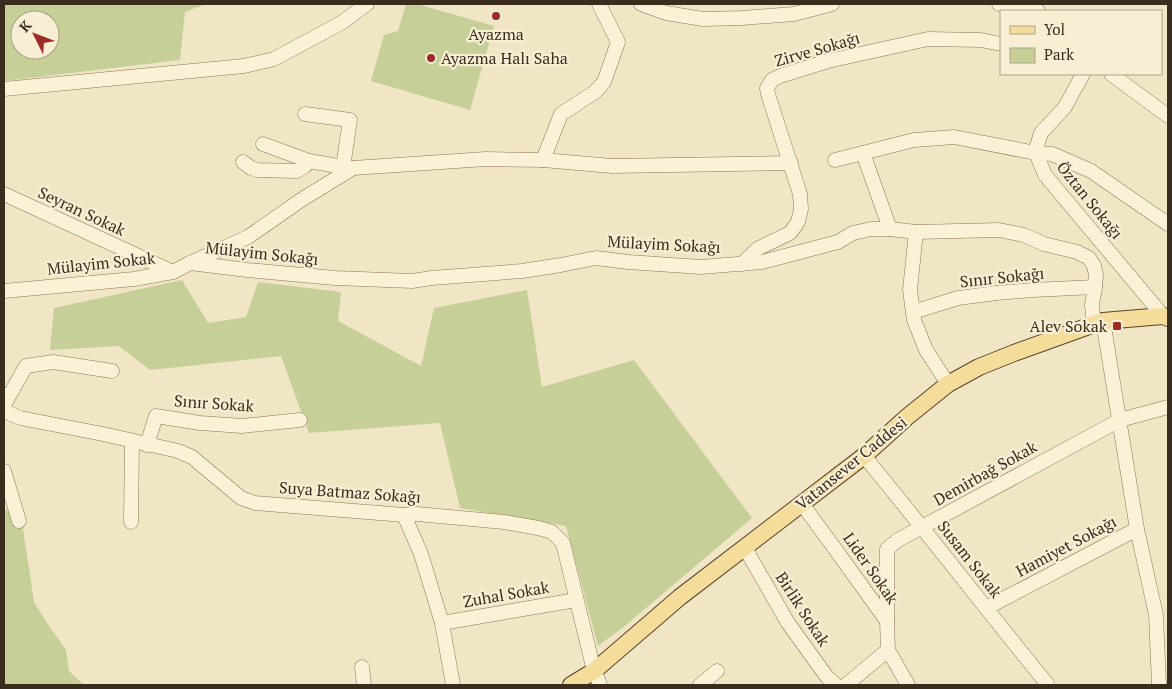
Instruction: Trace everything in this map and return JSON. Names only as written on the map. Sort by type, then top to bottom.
[{"type":"main road","name":"Vatansever Caddesi","points":[[570,685],[597,678],[680,597],[864,456],[907,417],[948,384],[979,367],[1099,323],[1165,317]]},
{"type":"street","points":[[543,160],[561,114],[595,92],[604,82],[618,42],[599,4]]},
{"type":"street","points":[[641,4],[666,13],[703,19],[794,14],[832,4]]},
{"type":"street","points":[[998,4],[1032,10]]},
{"type":"street","points":[[4,89],[244,66],[274,59],[341,23],[362,6]]},
{"type":"street","name":"Zirve Sokağı","points":[[742,264],[757,249],[790,234],[798,222],[801,209],[800,194],[767,88],[772,80],[828,61],[928,39],[981,40],[1000,44]]},
{"type":"street","name":"Öztan Sokağı","points":[[1083,75],[1065,107],[1042,133],[1036,153],[1045,175],[1165,317]]},
{"type":"street","points":[[1112,75],[1168,116]]},
{"type":"street","points":[[305,114],[350,120],[348,168]]},
{"type":"street","points":[[835,160],[914,140],[954,137],[1036,153],[1052,154],[1091,171],[1168,224]]},
{"type":"street","points":[[263,144],[309,162],[348,168],[486,159],[543,160],[612,166],[791,163]]},
{"type":"street","points":[[863,153],[890,229]]},
{"type":"street","points":[[243,162],[257,170],[297,171],[309,162]]},
{"type":"street","name":"Mülayim Sokak","points":[[4,291],[134,279],[173,272],[248,237],[348,168]]},
{"type":"street","name":"Seyran Sokak","points":[[4,194],[173,272]]},
{"type":"street","name":"Mülayim Sokağı","points":[[190,263],[335,278],[412,281],[522,272],[596,258],[701,267],[762,262],[838,242],[853,233],[871,229],[916,232],[998,230],[1024,235],[1044,244],[1077,252],[1089,258],[1094,266],[1096,275],[1092,305],[1099,323]]},
{"type":"street","points":[[916,232],[910,290],[914,320],[926,350],[948,384]]},
{"type":"street","name":"Sınır Sokağı","points":[[913,312],[958,298],[1033,290],[1095,288]]},
{"type":"street","points":[[1099,323],[1120,420],[1137,529],[1156,615],[1159,685]]},
{"type":"street","points":[[4,405],[26,366],[53,362],[112,371]]},
{"type":"street","name":"Demirbağ Sokak","points":[[887,621],[887,549],[912,532],[1120,420],[1168,407]]},
{"type":"street","name":"Suya Batmaz Sokağı","points":[[4,411],[20,418],[178,451],[192,457],[241,498],[255,503],[504,522],[552,532],[562,543],[597,678]]},
{"type":"street","name":"Sınır Sokak","points":[[147,445],[156,416],[200,423],[242,426],[300,420]]},
{"type":"street","points":[[131,522],[132,441]]},
{"type":"street","name":"Susam Sokak","points":[[864,456],[923,527],[1048,685]]},
{"type":"street","points":[[4,471],[19,521]]},
{"type":"street","name":"Lider Sokak","points":[[802,504],[887,621],[888,650],[908,685]]},
{"type":"street","points":[[404,515],[421,554],[442,623],[453,685]]},
{"type":"street","name":"Hamiyet Sokağı","points":[[986,608],[1137,529]]},
{"type":"street","name":"Birlik Sokak","points":[[745,548],[788,623],[827,682]]},
{"type":"street","name":"Zuhal Sokak","points":[[442,623],[576,600]]},
{"type":"street","points":[[846,685],[888,650]]},
{"type":"street","points":[[362,667],[364,685]]},
{"type":"street","points":[[700,685],[717,671]]},
{"type":"green space","points":[[4,4],[206,4],[185,12],[180,60],[4,81]]},
{"type":"green space","name":"Ayazma Halı Saha","points":[[406,4],[417,4],[494,26],[470,110],[371,81],[384,35],[398,31]]},
{"type":"green space","points":[[182,280],[208,323],[246,317],[258,282],[341,292],[338,321],[421,366],[434,308],[527,290],[542,387],[634,360],[752,518],[626,625],[598,646],[566,526],[460,508],[440,423],[309,433],[281,356],[150,370],[119,346],[50,350],[54,308]]},
{"type":"green space","points":[[4,509],[11,512],[22,522],[34,602],[66,650],[69,671],[84,685],[4,685]]},
{"type":"place","name":"Ayazma","points":[[496,16]]},
{"type":"place","name":"Ayazma Halı Saha","points":[[431,58]]},
{"type":"place","name":"Alev Sokak","points":[[1117,326]]}]
